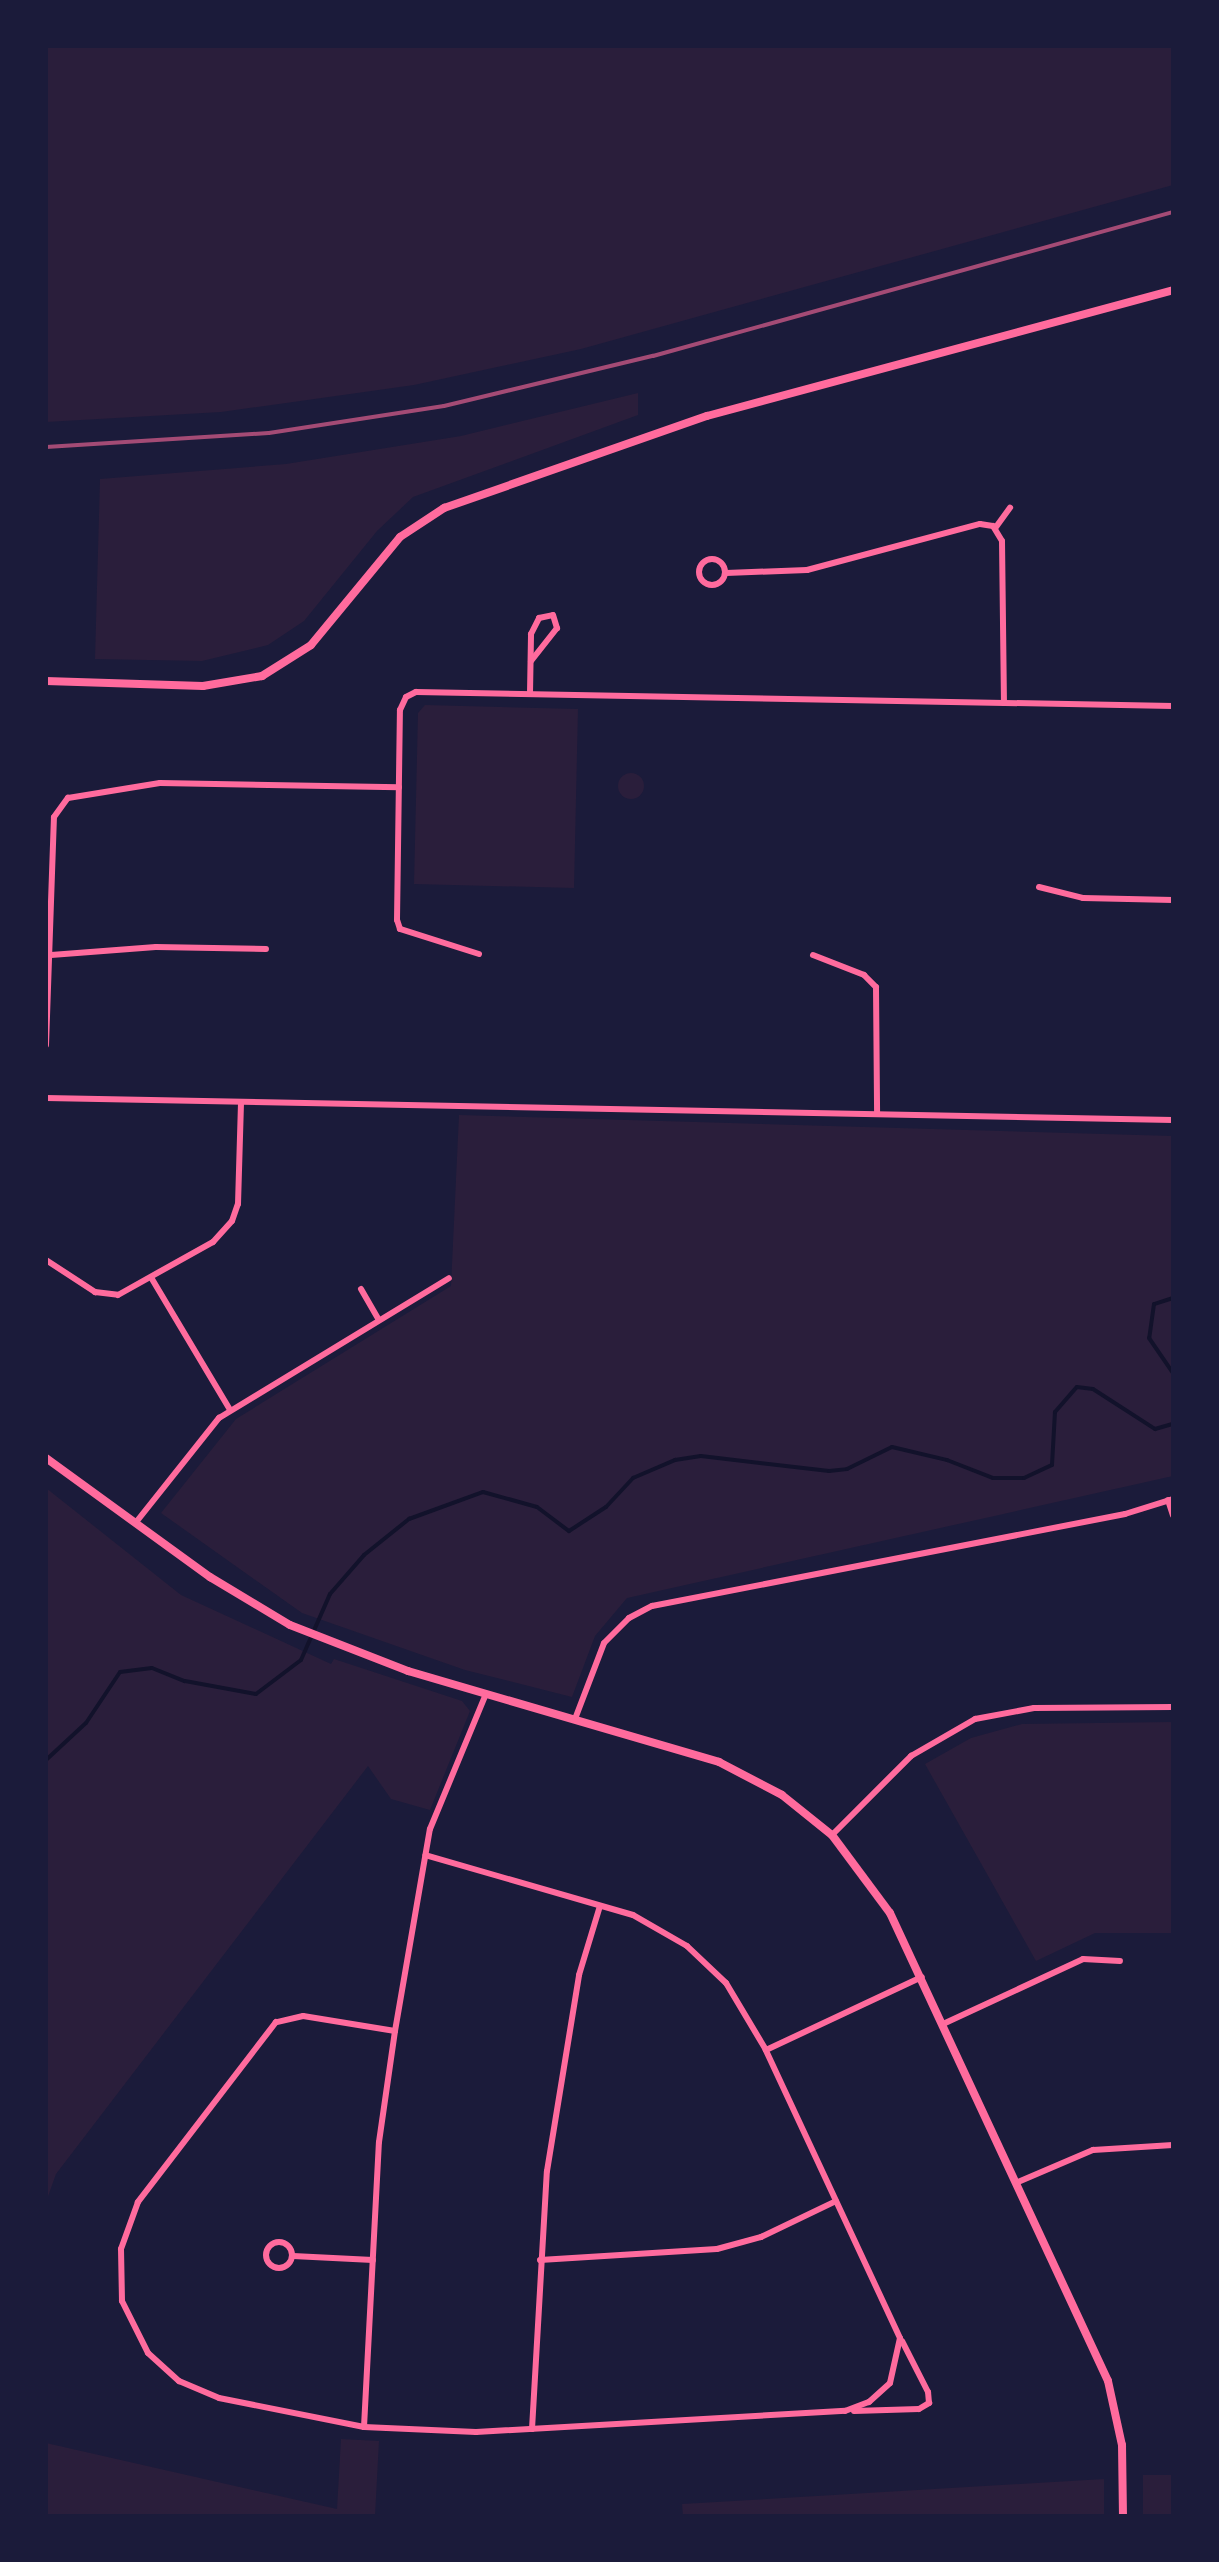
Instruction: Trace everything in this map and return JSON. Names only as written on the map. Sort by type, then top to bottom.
[{"type":"street","points":[[46,681],[203,686],[262,676],[311,645],[400,537],[444,508],[707,416],[1173,290]]},
{"type":"street","points":[[996,527],[1010,508]]},
{"type":"street","points":[[726,573],[713,558],[704,560],[699,572],[702,580],[714,585],[726,573],[807,570],[980,524],[996,527]]},
{"type":"street","points":[[996,527],[1002,541],[1004,703]]},
{"type":"street","points":[[530,693],[531,661],[532,629],[542,616],[553,615],[557,628],[531,661]]},
{"type":"street","points":[[479,954],[400,929],[400,710],[406,697],[422,691],[1173,706]]},
{"type":"street","points":[[46,1045],[54,817],[68,798],[160,783],[399,787]]},
{"type":"street","points":[[1039,887],[1083,898],[1173,900]]},
{"type":"street","points":[[51,955],[156,947],[266,949]]},
{"type":"street","points":[[813,955],[864,975],[876,987],[877,1114]]},
{"type":"street","points":[[46,1098],[1173,1120]]},
{"type":"street","points":[[46,1260],[64,1277],[101,1295],[127,1293],[205,1248],[232,1221],[239,1194],[241,1103]]},
{"type":"street","points":[[137,1521],[195,1442],[230,1410],[449,1278]]},
{"type":"street","points":[[152,1279],[230,1410]]},
{"type":"street","points":[[361,1289],[378,1319]]},
{"type":"street","points":[[46,1458],[137,1521],[210,1577],[290,1625],[333,1644],[486,1694],[742,1772],[782,1795],[832,1835],[879,1894],[922,1977],[1108,2381],[1122,2445],[1123,2516]]},
{"type":"street","points":[[575,1719],[604,1643],[622,1623],[652,1606],[1125,1514],[1171,1500],[1173,1515]]},
{"type":"street","points":[[364,2427],[380,2130],[395,2031],[430,1829],[486,1694]]},
{"type":"street","points":[[832,1835],[911,1756],[975,1719],[1034,1708],[1173,1707]]},
{"type":"street","points":[[395,2031],[303,2016],[276,2022],[138,2202],[119,2259],[120,2289],[133,2328],[155,2361],[179,2381],[219,2398],[364,2427],[532,2429],[919,2409],[929,2403],[928,2392],[766,2050],[738,1998],[702,1957],[648,1922],[425,1855]]},
{"type":"street","points":[[532,2429],[547,2171],[579,1975],[600,1906]]},
{"type":"street","points":[[943,2024],[1083,1959],[1120,1961]]},
{"type":"street","points":[[766,2050],[922,1977]]},
{"type":"street","points":[[1018,2182],[1093,2150],[1173,2145]]},
{"type":"street","points":[[540,2260],[717,2249],[761,2237],[836,2201]]},
{"type":"street","points":[[293,2256],[281,2268],[272,2266],[266,2255],[280,2242],[293,2256],[373,2260]]},
{"type":"street","points":[[845,2411],[869,2402],[890,2383],[900,2338]]},
{"type":"shaded area","points":[[46,46],[1173,46],[1173,185],[581,349],[414,385],[221,412],[46,422]]},
{"type":"shaded area","points":[[638,393],[638,415],[413,497],[377,531],[304,621],[268,645],[202,661],[95,659],[100,479],[286,464],[461,436]]},
{"type":"shaded area","points":[[425,705],[578,709],[574,888],[414,884],[418,713]]},
{"type":"shaded area","points":[[631,773],[640,777],[644,786],[640,795],[631,799],[622,795],[618,786],[622,777]]},
{"type":"shaded area","points":[[459,1115],[1173,1136],[1173,1476],[627,1598],[595,1636],[572,1697],[465,1670],[302,1613],[161,1513],[236,1419],[451,1286]]},
{"type":"shaded area","points":[[46,1488],[181,1595],[331,1664],[334,1659],[462,1701],[470,1711],[430,1810],[391,1799],[368,1766],[56,2174],[46,2202]]},
{"type":"shaded area","points":[[1173,1722],[1173,1933],[1095,1933],[1036,1961],[925,1764],[971,1738],[1022,1724]]},
{"type":"shaded area","points":[[341,2439],[379,2441],[375,2516],[46,2516],[46,2443],[337,2509]]},
{"type":"shaded area","points":[[1143,2475],[1173,2475],[1173,2516],[1143,2516]]},
{"type":"shaded area","points":[[1104,2479],[1104,2516],[683,2516],[682,2504]]},
{"type":"waterway","points":[[1173,1298],[1154,1304],[1149,1338],[1173,1373]]},
{"type":"waterway","points":[[46,1760],[86,1723],[120,1672],[152,1668],[185,1681],[256,1694],[301,1660],[330,1594],[364,1555],[409,1519],[483,1492],[537,1507],[569,1531],[606,1507],[633,1478],[675,1460],[701,1456],[829,1471],[847,1469],[892,1447],[947,1460],[993,1478],[1024,1478],[1052,1465],[1055,1412],[1077,1387],[1093,1389],[1155,1429],[1173,1424]]},
{"type":"railway","points":[[46,447],[269,433],[444,406],[653,356],[1173,212]]}]
